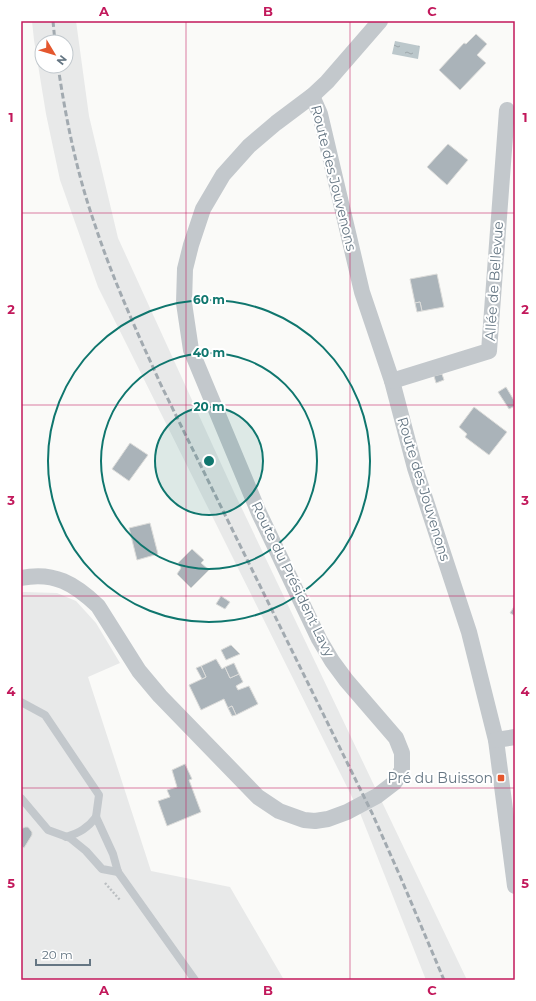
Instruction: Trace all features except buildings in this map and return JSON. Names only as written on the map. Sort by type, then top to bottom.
[{"type":"street","name":"Route du Président Lavy","points":[[21,578],[44,576],[55,578],[77,589],[98,606],[139,671],[160,696],[258,797],[279,811],[304,820],[315,821],[328,819],[347,812],[377,796],[394,783],[399,776],[402,769],[402,754],[396,738],[346,680],[332,661],[316,633],[259,513],[191,350],[184,303],[185,269],[190,246],[203,209],[223,175],[249,146],[276,123],[312,96],[327,82],[380,21]]},
{"type":"street","name":"Route des Jouvenons","points":[[312,96],[320,114],[362,292],[392,381],[415,468],[469,632],[496,740],[515,886]]},
{"type":"street","name":"Allée de Bellevue","points":[[392,381],[489,351],[506,110]]},
{"type":"street","points":[[496,740],[515,737]]},
{"type":"lane","points":[[21,702],[45,715],[91,782],[99,795],[96,818],[113,854],[118,872],[195,980]]},
{"type":"lane","points":[[21,798],[48,830],[70,838],[86,851],[102,868],[118,872]]},
{"type":"lane","points":[[66,837],[80,832],[90,825],[96,818]]},
{"type":"shaded area","points":[[32,21],[76,21],[89,116],[118,238],[234,492],[467,980],[426,980],[360,813],[98,287],[60,180],[46,114],[40,74],[74,74],[74,34],[34,34],[34,40]]},
{"type":"shaded area","points":[[21,593],[57,593],[76,601],[96,623],[120,663],[88,677],[151,871],[230,887],[284,980],[21,980]]},
{"type":"water","points":[[395,41],[420,46],[418,59],[392,54]]},
{"type":"railway","points":[[53,21],[54,34]]},
{"type":"railway","points":[[59,74],[68,127],[77,167],[102,245],[126,306],[161,385],[372,813],[444,980]]},
{"type":"place","name":"Pré du Buisson","points":[[501,778]]}]
